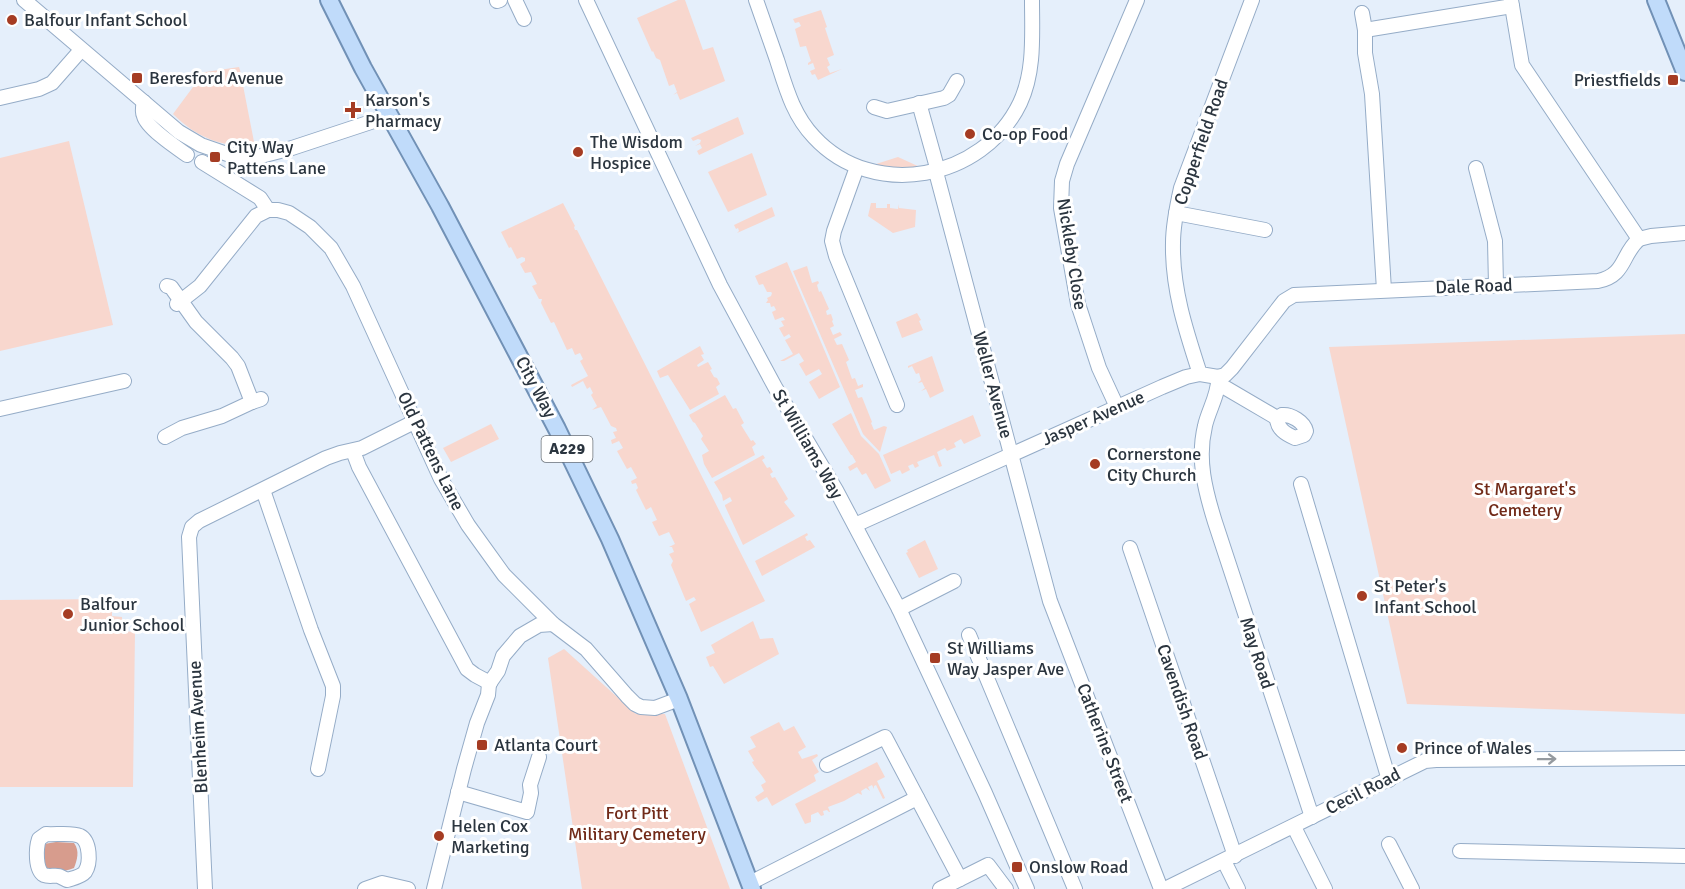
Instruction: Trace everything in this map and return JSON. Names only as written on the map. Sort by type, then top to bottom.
[{"type":"main road","name":"City Way","points":[[329,0],[363,68],[440,206],[557,429],[610,539],[679,699],[751,886]]},
{"type":"main road","points":[[1656,0],[1685,72]]},
{"type":"street","points":[[24,0],[179,132],[201,145],[227,154],[247,157],[271,155],[389,116]]},
{"type":"street","points":[[515,0],[524,19]]},
{"type":"street","name":"St Williams Way","points":[[586,0],[720,285],[775,387],[855,525],[899,609],[1027,889]]},
{"type":"street","points":[[756,0],[796,114],[818,142],[838,157],[857,167],[896,176],[921,175],[964,160],[993,141],[1003,129],[1023,96],[1030,64],[1032,0]]},
{"type":"street","name":"Nickleby Close","points":[[1117,408],[1099,368],[1078,304],[1061,208],[1062,181],[1067,164],[1137,0]]},
{"type":"street","name":"Copperfield Road","points":[[1200,374],[1177,295],[1173,244],[1176,213],[1181,188],[1252,0]]},
{"type":"street","points":[[1365,30],[1512,3],[1522,65],[1639,239],[1654,235],[1685,233]]},
{"type":"street","points":[[1362,13],[1365,53],[1372,94],[1384,290]]},
{"type":"street","points":[[0,98],[39,89],[52,83],[81,50]]},
{"type":"street","points":[[874,106],[887,111],[947,96],[957,81]]},
{"type":"street","points":[[144,102],[142,114],[146,121],[187,155]]},
{"type":"street","name":"Weller Avenue","points":[[920,103],[1049,598]]},
{"type":"street","points":[[179,303],[200,286],[256,216],[268,210],[260,198],[202,162]]},
{"type":"street","points":[[857,167],[834,229],[833,245],[897,405]]},
{"type":"street","points":[[1476,168],[1495,241],[1496,285]]},
{"type":"street","name":"Old Pattens Lane","points":[[268,210],[289,213],[310,227],[331,248],[353,286],[441,479],[468,525],[504,575],[553,624],[586,649],[635,704],[655,708],[679,699]]},
{"type":"street","points":[[1176,213],[1265,230]]},
{"type":"street","name":"Dale Road","points":[[1219,381],[1288,298],[1298,294],[1602,280],[1618,271],[1632,246],[1639,239]]},
{"type":"street","points":[[165,437],[179,422],[222,417],[256,401],[232,358],[195,322],[179,303],[171,287],[167,286]]},
{"type":"street","points":[[1200,374],[1219,381],[1277,418]]},
{"type":"street","name":"Jasper Avenue","points":[[855,525],[1183,378],[1200,374]]},
{"type":"street","points":[[0,409],[124,381]]},
{"type":"street","name":"May Road","points":[[1219,381],[1202,439],[1201,464],[1205,488],[1312,817]]},
{"type":"street","name":"Blenheim Avenue","points":[[205,889],[189,537],[192,527],[199,520],[326,458],[362,448],[416,421]]},
{"type":"street","points":[[353,451],[359,467],[467,669],[490,683]]},
{"type":"street","points":[[1300,484],[1389,780]]},
{"type":"street","points":[[263,490],[311,630],[333,686],[318,769]]},
{"type":"street","name":"Cavendish Road","points":[[1131,548],[1238,889]]},
{"type":"street","points":[[899,609],[954,581]]},
{"type":"street","name":"Catherine Street","points":[[1049,598],[1163,889]]},
{"type":"street","points":[[434,889],[458,792],[490,683],[498,671],[503,656],[520,636],[539,625],[553,624]]},
{"type":"street","points":[[969,635],[1075,889]]},
{"type":"street","points":[[827,765],[885,737],[960,879]]},
{"type":"street","points":[[458,792],[527,812],[531,784],[539,757]]},
{"type":"street","name":"Cecil Road","points":[[1163,889],[1294,827],[1416,765],[1433,760],[1685,758]]},
{"type":"street","points":[[751,886],[917,798]]},
{"type":"street","points":[[1294,827],[1325,889]]},
{"type":"street","points":[[1389,844],[1412,889]]},
{"type":"street","points":[[1460,851],[1685,856]]},
{"type":"street","points":[[940,889],[988,865],[1006,889]]},
{"type":"street","points":[[365,889],[382,884],[408,889]]},
{"type":"green space","points":[[678,0],[685,0],[703,50],[713,47],[725,81],[680,100],[677,93],[673,95],[677,92],[674,84],[669,86],[660,60],[652,52],[637,18]]},
{"type":"green space","points":[[821,10],[834,55],[827,58],[830,65],[827,67],[830,73],[842,69],[818,80],[810,71],[815,69],[813,63],[808,65],[811,61],[806,46],[800,47],[795,29],[801,26],[793,19]]},
{"type":"green space","points":[[239,67],[255,147],[231,145],[200,135],[173,114],[193,87],[192,74]]},
{"type":"green space","points":[[738,117],[744,134],[699,155],[697,151],[702,148],[700,144],[695,146],[701,140],[693,141],[691,138]]},
{"type":"green space","points":[[69,141],[113,325],[0,351],[0,158]]},
{"type":"green space","points":[[752,153],[767,195],[728,212],[708,172]]},
{"type":"green space","points":[[898,157],[922,168],[897,171],[873,165]]},
{"type":"green space","points":[[563,203],[765,601],[701,632],[689,604],[696,600],[694,597],[686,601],[671,565],[673,561],[669,554],[674,552],[672,547],[669,547],[675,544],[669,532],[659,536],[652,522],[657,520],[651,507],[646,510],[636,490],[638,488],[636,483],[632,484],[631,481],[637,478],[631,467],[627,469],[617,451],[623,448],[619,441],[612,444],[611,440],[616,438],[613,432],[617,431],[616,428],[611,426],[601,407],[592,410],[597,406],[591,395],[593,393],[590,387],[587,389],[583,381],[572,387],[571,385],[588,376],[580,361],[583,359],[580,353],[575,355],[572,348],[567,350],[554,322],[551,323],[541,303],[542,299],[539,299],[532,286],[537,284],[531,272],[525,273],[520,264],[525,261],[525,258],[517,259],[501,232]]},
{"type":"green space","points":[[871,203],[876,203],[876,208],[887,208],[887,204],[890,204],[890,208],[898,209],[899,204],[899,208],[916,210],[915,227],[893,233],[868,216]]},
{"type":"green space","points":[[772,207],[775,216],[737,233],[738,228],[736,229],[734,225]]},
{"type":"green space","points":[[787,262],[840,387],[819,399],[809,382],[822,374],[819,369],[806,376],[799,364],[804,361],[799,353],[780,361],[793,354],[785,340],[791,337],[789,334],[784,337],[779,328],[784,326],[781,321],[785,320],[783,317],[775,320],[772,312],[776,310],[774,306],[771,307],[770,303],[766,303],[772,293],[767,292],[763,284],[759,285],[755,276]]},
{"type":"green space","points":[[807,266],[812,283],[818,281],[819,283],[817,285],[819,292],[821,291],[829,309],[826,311],[827,315],[831,314],[834,326],[830,328],[833,335],[840,332],[842,335],[834,339],[837,345],[842,344],[849,360],[846,362],[852,379],[855,378],[858,386],[863,384],[863,387],[855,390],[858,398],[862,397],[874,430],[887,427],[880,452],[863,434],[793,271]]},
{"type":"green space","points":[[917,313],[923,330],[902,338],[896,322]]},
{"type":"green space","name":"St Margaret's Cemetery","points":[[1685,334],[1685,714],[1407,704],[1329,347]]},
{"type":"green space","points":[[700,346],[704,360],[697,365],[698,367],[708,362],[712,369],[710,370],[720,384],[716,387],[719,394],[690,410],[668,375],[660,378],[657,371]]},
{"type":"green space","points":[[932,356],[944,391],[930,398],[926,389],[921,391],[925,388],[922,382],[918,383],[921,380],[919,373],[916,374],[912,366],[908,368],[908,366]]},
{"type":"green space","points":[[725,395],[733,409],[736,408],[744,423],[741,425],[751,441],[753,440],[756,444],[752,447],[755,455],[712,478],[702,455],[709,451],[701,439],[703,436],[689,415]]},
{"type":"green space","points":[[851,413],[861,436],[879,454],[891,481],[875,489],[866,473],[862,475],[857,467],[850,471],[848,467],[856,462],[832,424]]},
{"type":"green space","points":[[973,415],[981,436],[964,444],[961,439],[954,443],[956,447],[947,451],[945,448],[937,452],[942,466],[939,467],[934,455],[917,462],[919,466],[915,468],[913,464],[908,466],[910,470],[902,474],[900,470],[891,474],[883,455]]},
{"type":"green space","points":[[491,424],[499,439],[451,462],[443,448]]},
{"type":"green space","points":[[763,455],[765,458],[762,460],[773,472],[770,474],[772,478],[775,477],[788,499],[784,502],[795,516],[743,545],[725,506],[732,501],[730,497],[723,501],[714,482]]},
{"type":"green space","points":[[807,533],[805,537],[807,541],[810,540],[815,547],[762,576],[755,561]]},
{"type":"green space","points":[[925,540],[938,569],[919,578],[906,553],[907,550]]},
{"type":"green space","points":[[108,599],[112,603],[112,616],[122,617],[122,631],[135,632],[133,787],[0,787],[0,600]]},
{"type":"green space","points":[[753,621],[760,639],[773,638],[779,654],[724,684],[713,666],[710,667],[706,657],[715,653],[711,645]]},
{"type":"green space","name":"Fort Pitt Military Cemetery","points":[[564,649],[636,714],[665,714],[730,889],[582,889],[548,658]]},
{"type":"green space","points":[[779,722],[784,731],[794,726],[806,747],[798,752],[802,759],[817,754],[818,756],[812,760],[819,772],[814,775],[816,781],[772,806],[767,797],[758,802],[755,797],[764,791],[761,785],[766,782],[752,762],[754,761],[748,751],[756,747],[750,737]]},
{"type":"green space","points":[[877,762],[885,777],[877,781],[885,798],[883,799],[876,785],[874,789],[872,785],[868,787],[870,791],[866,788],[861,791],[862,795],[858,793],[828,807],[830,812],[823,811],[824,815],[821,816],[818,812],[811,815],[811,822],[805,824],[795,804]]},
{"type":"shaded area","points":[[74,843],[77,859],[74,868],[60,871],[47,870],[44,862],[44,844]]},
{"type":"place","name":"Balfour Infant School","points":[[12,20]]},
{"type":"place","name":"Beresford Avenue","points":[[137,78]]},
{"type":"place","name":"Priestfields","points":[[1673,80]]},
{"type":"place","name":"Karson's Pharmacy","points":[[353,110]]},
{"type":"place","name":"Co-op Food","points":[[970,134]]},
{"type":"place","name":"The Wisdom Hospice","points":[[578,152]]},
{"type":"place","name":"City Way Pattens Lane","points":[[215,157]]},
{"type":"place","name":"Cornerstone City Church","points":[[1095,464]]},
{"type":"place","name":"St Peter's Infant School","points":[[1362,596]]},
{"type":"place","name":"Balfour Junior School","points":[[68,614]]},
{"type":"place","name":"St Williams Way Jasper Ave","points":[[935,658]]},
{"type":"place","name":"Atlanta Court","points":[[482,745]]},
{"type":"place","name":"Prince of Wales","points":[[1402,748]]},
{"type":"place","name":"Helen Cox Marketing","points":[[439,836]]},
{"type":"place","name":"Onslow Road","points":[[1017,867]]}]
